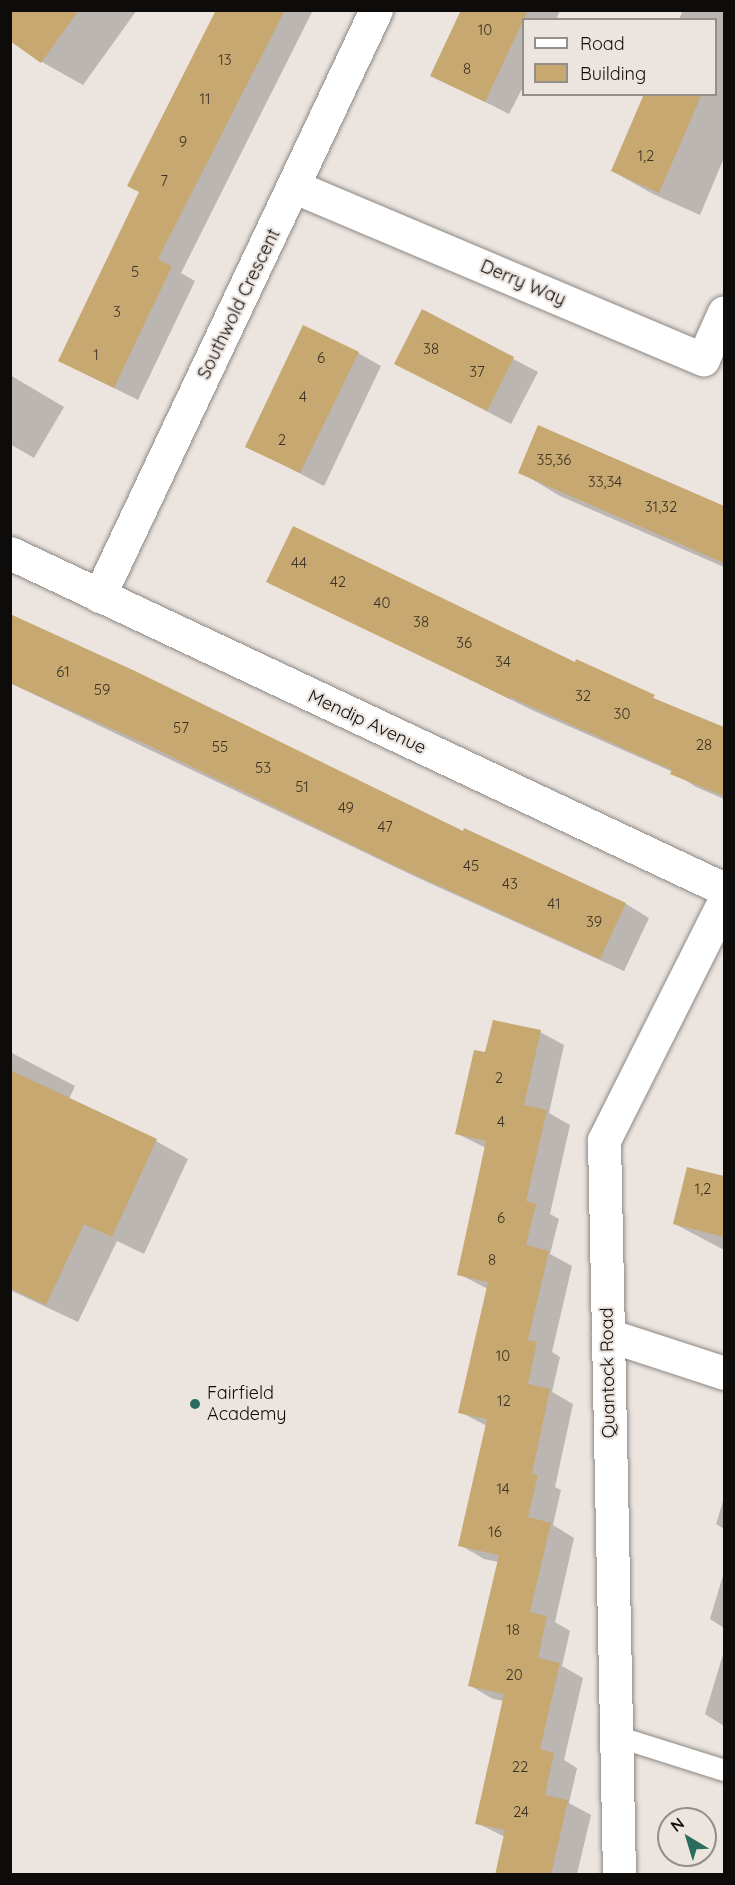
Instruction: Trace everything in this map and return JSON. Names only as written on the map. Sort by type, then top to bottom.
[{"type":"street","name":"Southwold Crescent","points":[[99,596],[295,187],[376,10]]},
{"type":"street","name":"Derry Way","points":[[295,187],[703,359],[724,312]]},
{"type":"street","name":"Mendip Avenue","points":[[10,553],[724,889]]},
{"type":"street","name":"Quantock Road","points":[[619,1875],[604,1140],[724,901]]},
{"type":"street","points":[[608,1335],[724,1373]]},
{"type":"lane","points":[[616,1736],[724,1770]]},
{"type":"building","points":[[10,10],[79,10],[41,63],[10,41]]},
{"type":"building","points":[[216,10],[285,10],[158,259],[172,266],[114,388],[58,361],[139,192],[127,186]]},
{"type":"building","points":[[461,10],[528,10],[524,18],[522,18],[522,23],[485,102],[430,76]]},
{"type":"building","points":[[643,96],[701,96],[659,193],[611,171]]},
{"type":"building","points":[[422,309],[514,357],[487,411],[394,364]]},
{"type":"building","points":[[303,325],[359,352],[300,473],[245,447]]},
{"type":"building","points":[[538,425],[724,506],[724,563],[518,473]]},
{"type":"building","points":[[293,526],[575,662],[576,659],[655,695],[653,698],[724,727],[724,796],[670,774],[672,770],[510,697],[510,699],[266,582]]},
{"type":"building","points":[[10,614],[135,671],[463,831],[464,828],[626,903],[600,959],[391,864],[148,745],[10,683]]},
{"type":"building","points":[[493,1020],[541,1030],[524,1105],[547,1110],[526,1201],[536,1204],[526,1245],[549,1251],[528,1340],[537,1342],[528,1384],[550,1389],[532,1474],[538,1475],[528,1517],[551,1523],[530,1612],[547,1616],[538,1658],[560,1663],[540,1749],[554,1753],[545,1795],[568,1800],[551,1875],[495,1875],[505,1830],[475,1824],[504,1694],[468,1686],[499,1555],[458,1546],[487,1419],[458,1413],[488,1282],[457,1275],[486,1141],[455,1134],[474,1050],[485,1052]]},
{"type":"building","points":[[10,1070],[157,1139],[112,1237],[84,1224],[46,1305],[10,1288]]},
{"type":"building","points":[[687,1167],[724,1176],[724,1237],[673,1224]]},
{"type":"place","name":"Fairfield Academy","points":[[195,1404]]}]
